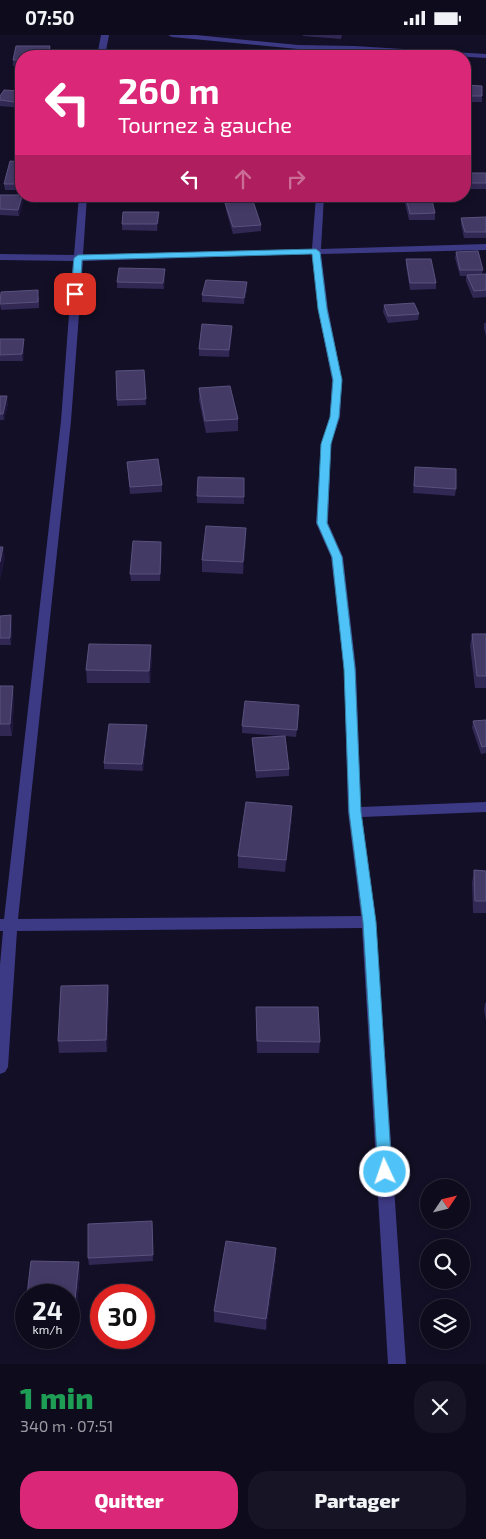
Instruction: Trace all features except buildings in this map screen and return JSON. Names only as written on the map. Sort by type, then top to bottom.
[{"type":"street","points":[[102,50],[105,35]]},
{"type":"street","points":[[172,35],[298,47],[354,45],[414,50]]},
{"type":"street","points":[[471,55],[486,56]]},
{"type":"street","points":[[0,1067],[5,925],[66,421],[83,202]]},
{"type":"street","points":[[320,202],[316,252],[323,309],[337,380],[335,417],[326,444],[322,523],[337,557],[350,669],[355,812],[369,922],[397,1364]]},
{"type":"street","points":[[0,257],[78,258],[486,247]]},
{"type":"street","points":[[355,812],[486,807]]},
{"type":"street","points":[[5,925],[369,922]]},
{"type":"route","points":[[75,294],[78,258],[316,252],[323,309],[337,380],[335,417],[326,444],[322,523],[337,557],[350,669],[355,812],[369,922],[385,1172]]}]
